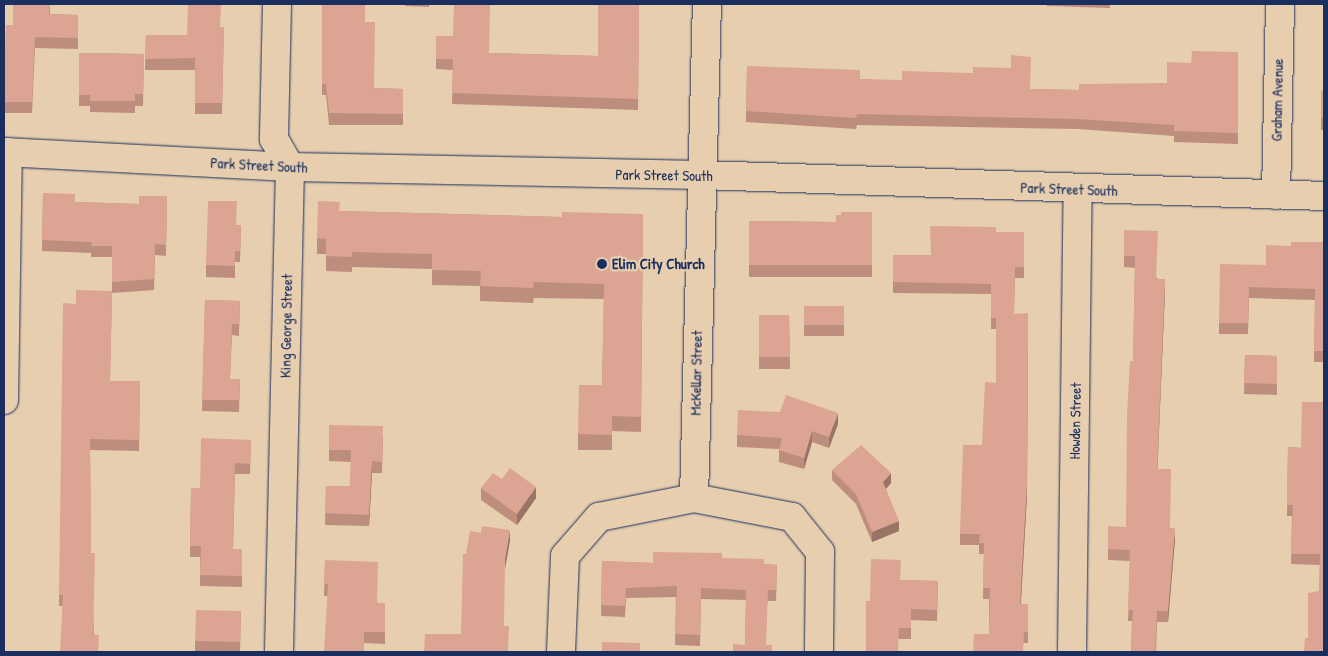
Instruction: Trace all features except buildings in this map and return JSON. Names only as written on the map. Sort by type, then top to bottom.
[{"type":"street","points":[[277,4],[274,139],[290,167]]},
{"type":"street","name":"McKellar Street","points":[[694,498],[707,4]]},
{"type":"street","name":"Graham Avenue","points":[[1276,195],[1280,4]]},
{"type":"street","points":[[4,400],[6,152]]},
{"type":"street","name":"Park Street South","points":[[6,152],[290,167],[702,175],[1324,196]]},
{"type":"street","name":"King George Street","points":[[279,652],[290,167]]},
{"type":"street","name":"Howden Street","points":[[1072,652],[1078,189]]},
{"type":"street","points":[[561,652],[564,556],[600,517],[694,498],[792,518],[820,552],[818,652]]},
{"type":"place","name":"Elim City Church","points":[[602,264]]}]
